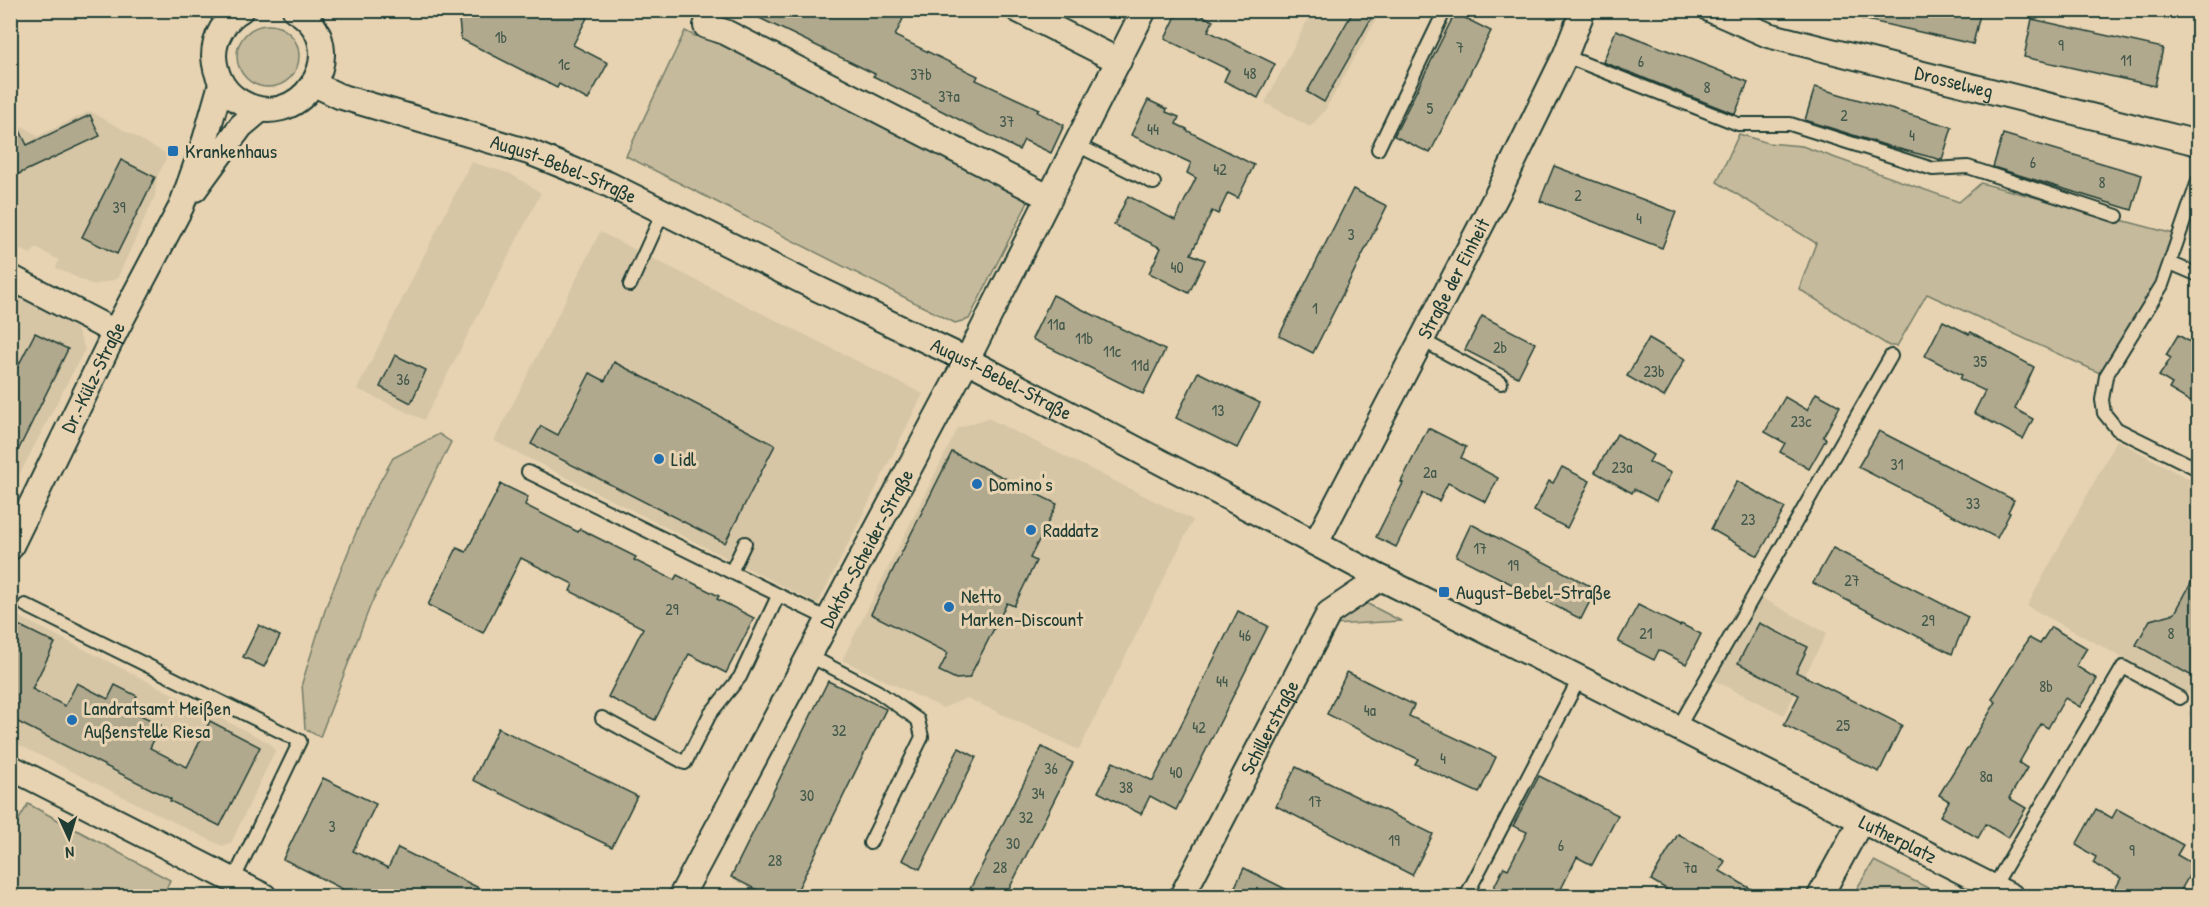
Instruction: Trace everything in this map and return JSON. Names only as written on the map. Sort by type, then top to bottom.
[{"type":"street","points":[[1018,10],[1119,61]]},
{"type":"street","name":"Doktor-Scheider-Straße","points":[[681,897],[967,360],[1144,10]]},
{"type":"street","name":"Straße der Einheit","points":[[1316,543],[1489,211],[1565,56],[1583,10]]},
{"type":"street","name":"Drosselweg","points":[[1711,10],[1768,35],[2199,143]]},
{"type":"street","points":[[226,15],[214,53],[215,69],[221,84],[231,96],[244,105],[260,110],[276,110],[291,105],[304,96],[314,84],[321,66],[321,46],[317,34],[300,12]]},
{"type":"street","points":[[706,26],[725,32],[1050,198]]},
{"type":"street","name":"Dr.-Külz-Straße","points":[[10,548],[115,332],[181,207],[205,140],[221,84]]},
{"type":"street","name":"August-Bebel-Straße","points":[[314,84],[339,96],[529,152],[608,184],[967,360],[1381,578],[1861,821]]},
{"type":"street","name":"Dr.-Külz-Straße","points":[[181,207],[241,126],[260,110]]},
{"type":"street","points":[[10,277],[115,332]]},
{"type":"street","name":"Schillerstraße","points":[[1182,897],[1329,613],[1381,578]]},
{"type":"street","points":[[10,767],[264,897]]},
{"type":"street","name":"Lutherplatz","points":[[1820,897],[1861,821],[2002,892]]},
{"type":"lane","points":[[1378,149],[1446,10]]},
{"type":"lane","points":[[1565,56],[1738,124],[1790,124],[1933,170],[1968,167],[2117,216]]},
{"type":"lane","points":[[1077,145],[1154,183]]},
{"type":"lane","points":[[2199,181],[2162,285],[2106,376],[2102,400],[2104,413],[2117,429],[2199,469]]},
{"type":"lane","points":[[630,285],[663,212]]},
{"type":"lane","points":[[2169,263],[2199,275]]},
{"type":"lane","points":[[1422,340],[1501,383]]},
{"type":"lane","points":[[1678,728],[1891,356]]},
{"type":"lane","points":[[528,472],[830,620]]},
{"type":"lane","points":[[732,572],[745,543]]},
{"type":"lane","points":[[602,718],[685,763],[710,714],[740,677],[778,596]]},
{"type":"lane","points":[[25,604],[300,741],[233,880]]},
{"type":"lane","points":[[810,656],[877,691],[918,720],[922,736],[870,843]]},
{"type":"lane","points":[[2002,892],[2123,667],[2180,698]]},
{"type":"lane","points":[[1466,897],[1579,679]]},
{"type":"shaded area","points":[[1312,11],[1381,11],[1324,112],[1310,127],[1265,103]]},
{"type":"shaded area","points":[[268,25],[290,34],[299,56],[290,78],[268,87],[246,78],[237,56],[246,34]]},
{"type":"shaded area","points":[[685,31],[695,36],[714,37],[1030,198],[969,319],[955,323],[626,156]]},
{"type":"shaded area","points":[[90,111],[168,155],[157,177],[155,196],[117,279],[93,285],[56,268],[59,260],[36,248],[31,254],[11,246],[11,132],[23,126],[38,136]]},
{"type":"shaded area","points":[[1739,134],[1768,143],[1802,146],[1959,202],[1981,183],[2174,234],[2160,276],[2100,373],[1927,294],[1897,346],[1889,346],[1799,289],[1816,243],[1717,182]]},
{"type":"shaded area","points":[[471,162],[511,174],[541,193],[424,420],[357,389]]},
{"type":"shaded area","points":[[600,232],[923,394],[818,604],[494,441]]},
{"type":"shaded area","points":[[10,293],[75,324],[85,349],[17,479],[10,476]]},
{"type":"shaded area","points":[[988,418],[1193,520],[1079,750],[967,698],[943,708],[842,660],[958,428]]},
{"type":"shaded area","points":[[439,434],[451,442],[371,604],[320,737],[305,729],[302,683],[327,604],[368,503],[393,458]]},
{"type":"shaded area","points":[[2117,440],[2198,484],[2198,720],[2188,714],[2197,698],[2027,606]]},
{"type":"shaded area","points":[[1760,597],[1827,633],[1784,715],[1713,680]]},
{"type":"shaded area","points":[[1364,602],[1401,621],[1334,625],[1345,613]]},
{"type":"shaded area","points":[[10,612],[268,742],[275,751],[231,843],[222,846],[11,741]]},
{"type":"shaded area","points":[[28,804],[170,880],[163,896],[11,896],[11,833]]},
{"type":"shaded area","points":[[1874,861],[1944,896],[1852,896]]},
{"type":"building","points":[[458,10],[591,10],[573,45],[608,63],[588,100],[559,84],[557,88],[461,39]]},
{"type":"building","points":[[743,10],[907,10],[895,36],[978,76],[976,80],[1039,109],[1037,112],[1064,125],[1051,153],[1024,140],[1019,150],[873,76],[875,74]]},
{"type":"building","points":[[1179,10],[1192,10],[1213,21],[1208,31],[1275,64],[1258,98],[1224,81],[1229,70],[1165,39]]},
{"type":"building","points":[[1354,10],[1376,10],[1324,102],[1307,92]]},
{"type":"building","points":[[1862,10],[1981,10],[1973,44],[1862,19]]},
{"type":"building","points":[[1455,13],[1491,31],[1430,153],[1394,136]]},
{"type":"building","points":[[2032,19],[2163,48],[2155,86],[2024,57]]},
{"type":"building","points":[[1616,30],[1748,82],[1735,114],[1603,62]]},
{"type":"building","points":[[1815,87],[1952,127],[1942,160],[1805,120]]},
{"type":"building","points":[[1148,100],[1167,109],[1166,112],[1179,117],[1176,124],[1254,165],[1238,198],[1228,193],[1218,214],[1212,211],[1191,254],[1205,260],[1189,293],[1149,273],[1161,248],[1114,225],[1128,196],[1175,220],[1196,178],[1187,173],[1191,163],[1131,135]]},
{"type":"building","points":[[10,110],[27,145],[90,115],[100,136],[10,178]]},
{"type":"building","points":[[2003,134],[2142,175],[2132,210],[1993,167]]},
{"type":"building","points":[[121,160],[155,177],[117,254],[82,237]]},
{"type":"building","points":[[1554,166],[1676,212],[1662,248],[1540,201]]},
{"type":"building","points":[[1353,189],[1387,206],[1313,353],[1279,336]]},
{"type":"building","points":[[1053,295],[1165,350],[1143,394],[1032,339]]},
{"type":"building","points":[[1482,316],[1535,343],[1518,377],[1465,350]]},
{"type":"building","points":[[1943,321],[1969,334],[1971,332],[2034,367],[2015,409],[2033,419],[2023,439],[1974,413],[1985,391],[1960,379],[1962,375],[1925,356]]},
{"type":"building","points":[[35,333],[68,349],[10,467],[10,382]]},
{"type":"building","points":[[2178,335],[2199,347],[2199,407],[2169,389],[2172,384],[2159,376],[2171,358],[2166,355]]},
{"type":"building","points":[[1649,338],[1685,359],[1664,397],[1627,376]]},
{"type":"building","points":[[395,355],[426,370],[411,403],[380,387]]},
{"type":"building","points":[[614,362],[775,445],[725,543],[531,444],[541,426],[558,435],[590,373],[605,381]]},
{"type":"building","points":[[1198,372],[1260,403],[1237,448],[1176,418]]},
{"type":"building","points":[[1816,393],[1840,406],[1823,437],[1826,439],[1809,469],[1780,452],[1785,443],[1765,432],[1785,397],[1807,410]]},
{"type":"building","points":[[1428,428],[1466,447],[1461,458],[1498,478],[1486,502],[1448,483],[1439,501],[1423,493],[1396,547],[1376,537]]},
{"type":"building","points":[[1879,431],[2014,500],[1997,538],[1858,467]]},
{"type":"building","points":[[1617,434],[1653,455],[1649,462],[1671,473],[1656,501],[1634,489],[1632,493],[1595,472]]},
{"type":"building","points":[[952,452],[1057,504],[1030,558],[1036,561],[1014,606],[1007,603],[969,678],[956,679],[939,671],[948,653],[871,614]]},
{"type":"building","points":[[1562,467],[1590,481],[1567,528],[1534,511],[1549,481],[1553,483]]},
{"type":"building","points":[[1737,481],[1785,508],[1758,556],[1711,529]]},
{"type":"building","points":[[501,484],[528,497],[525,505],[578,532],[580,529],[636,557],[634,560],[674,580],[677,575],[719,596],[717,599],[754,618],[726,673],[689,654],[655,720],[608,697],[643,628],[570,591],[573,584],[521,558],[483,633],[428,605],[457,548],[466,552]]},
{"type":"building","points":[[1471,524],[1596,589],[1581,619],[1456,556]]},
{"type":"building","points":[[1833,548],[1968,617],[1952,654],[1813,583]]},
{"type":"building","points":[[2199,568],[2199,680],[2136,645],[2150,620],[2175,613]]},
{"type":"building","points":[[1638,605],[1701,634],[1686,664],[1659,650],[1654,660],[1618,642]]},
{"type":"building","points":[[1238,611],[1268,626],[1176,810],[1150,796],[1141,814],[1098,792],[1113,762],[1153,781]]},
{"type":"building","points":[[10,621],[55,643],[32,689],[65,706],[77,683],[108,699],[115,685],[137,696],[130,710],[161,725],[150,748],[187,767],[210,721],[260,747],[220,826],[16,721],[10,731]]},
{"type":"building","points":[[1759,623],[1808,647],[1796,672],[1902,725],[1879,772],[1784,725],[1799,695],[1738,663]]},
{"type":"building","points":[[259,625],[280,636],[264,667],[243,657]]},
{"type":"building","points":[[2051,627],[2087,648],[2076,666],[2097,679],[2080,707],[2065,698],[2048,728],[2041,724],[2019,763],[2027,768],[2009,798],[2026,808],[2008,838],[1986,824],[1978,838],[1940,816],[1949,801],[1939,795],[1996,702],[1992,699],[2029,638],[2040,644]]},
{"type":"building","points":[[1347,672],[1414,705],[1409,716],[1496,757],[1479,793],[1415,764],[1418,759],[1327,714]]},
{"type":"building","points":[[828,681],[886,709],[794,897],[771,897],[731,877]]},
{"type":"building","points":[[498,728],[637,796],[612,847],[473,780]]},
{"type":"building","points":[[1042,747],[1073,763],[1005,897],[966,897]]},
{"type":"building","points":[[959,748],[976,757],[920,869],[902,860]]},
{"type":"building","points":[[1296,767],[1433,834],[1412,875],[1276,806]]},
{"type":"building","points":[[1539,776],[1618,815],[1592,865],[1577,857],[1557,897],[1489,897],[1504,867],[1508,869],[1527,832],[1513,826]]},
{"type":"building","points":[[323,778],[376,804],[353,851],[388,868],[398,848],[497,897],[358,897],[283,859]]},
{"type":"building","points":[[2096,809],[2112,818],[2117,809],[2183,845],[2177,855],[2195,865],[2177,897],[2163,897],[2150,889],[2145,897],[2111,897],[2121,878],[2093,863],[2096,857],[2076,845]]},
{"type":"building","points":[[1678,834],[1725,861],[1720,871],[1765,897],[1680,897],[1651,880]]},
{"type":"building","points":[[1244,868],[1301,897],[1230,897]]},
{"type":"place","name":"Krankenhaus","points":[[173,151]]},
{"type":"place","name":"Lidl","points":[[659,459]]},
{"type":"place","name":"Domino's","points":[[977,484]]},
{"type":"place","name":"Raddatz","points":[[1031,530]]},
{"type":"place","name":"August-Bebel-Straße","points":[[1444,592]]},
{"type":"place","name":"Netto Marken-Discount","points":[[949,607]]},
{"type":"place","name":"Landratsamt Meißen Außenstelle Riesa","points":[[72,720]]}]
